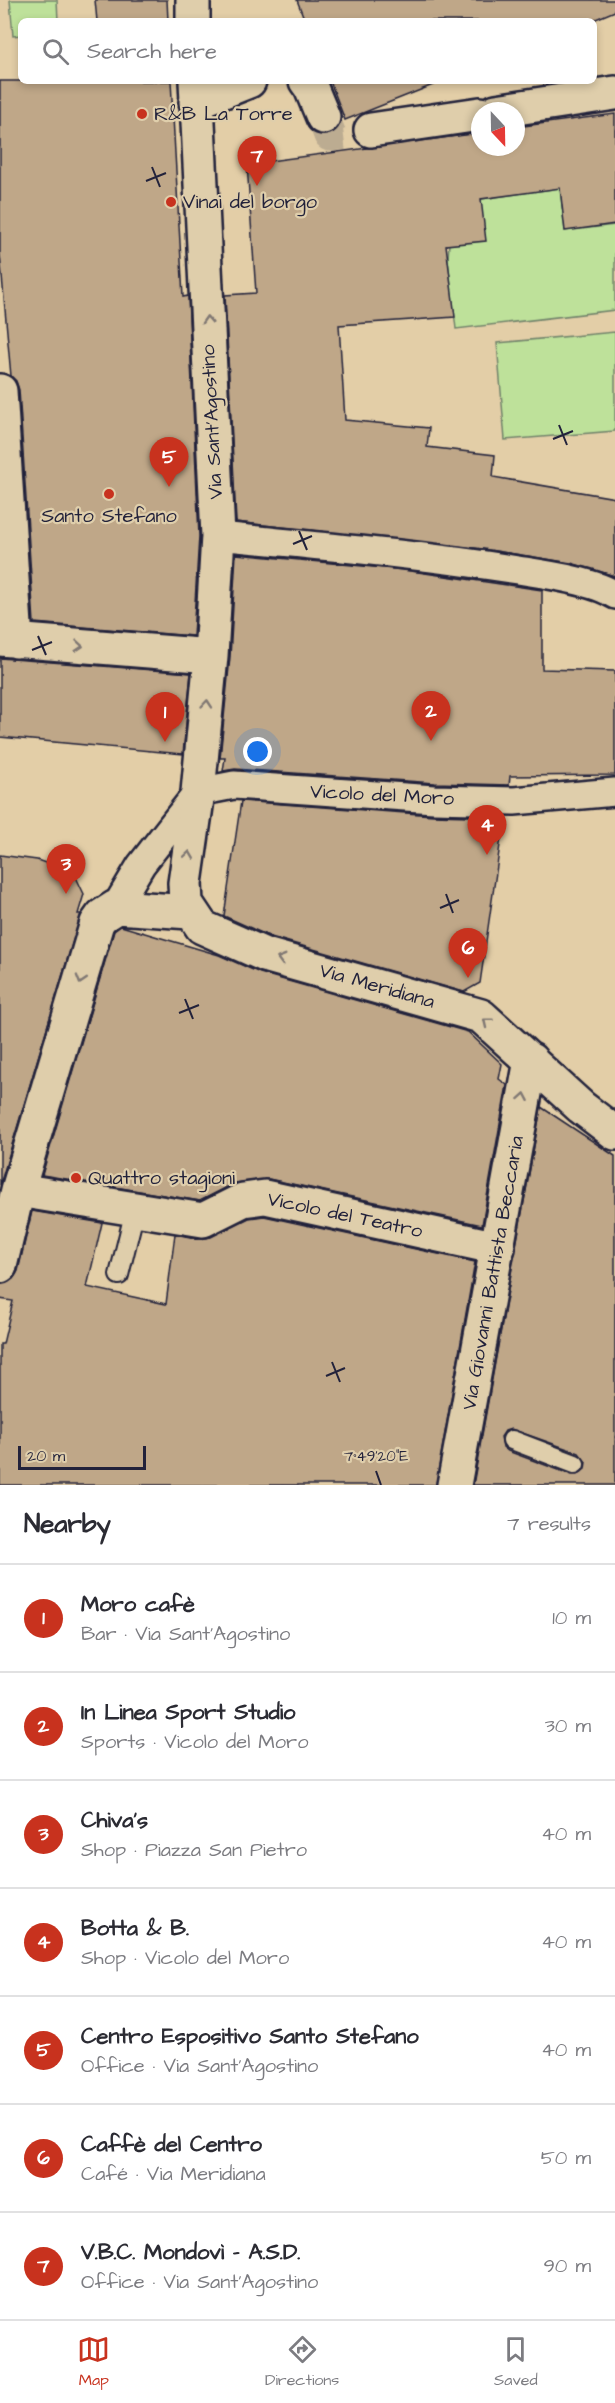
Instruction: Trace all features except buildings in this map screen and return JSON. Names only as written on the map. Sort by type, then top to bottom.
[{"type":"street","points":[[193,0],[193,18]]},
{"type":"street","points":[[196,92],[235,84]]},
{"type":"street","points":[[308,84],[323,117]]},
{"type":"street","name":"Via Sant'Agostino","points":[[196,92],[218,536],[211,656],[199,777],[184,883],[186,903],[201,922]]},
{"type":"street","points":[[525,107],[615,93]]},
{"type":"street","points":[[371,130],[471,115]]},
{"type":"street","points":[[0,391],[8,640],[211,656]]},
{"type":"street","points":[[218,536],[439,557],[549,575],[598,587],[615,595]]},
{"type":"street","points":[[0,1266],[18,1190],[107,915],[199,777]]},
{"type":"street","name":"Vicolo del Moro","points":[[199,777],[247,790],[511,803],[615,792]]},
{"type":"street","name":"Via Meridiana","points":[[107,915],[201,922],[265,955],[477,1014],[613,1132]]},
{"type":"street","name":"Via Giovanni Battista Beccaria","points":[[454,1485],[531,1060]]},
{"type":"street","name":"Vicolo del Teatro","points":[[18,1190],[203,1220],[243,1200],[265,1197],[498,1248]]},
{"type":"lane","points":[[119,1275],[135,1209]]},
{"type":"lane","points":[[512,1440],[575,1464]]},
{"type":"green space","points":[[10,0],[57,0],[58,18],[18,18],[18,35],[13,36]]},
{"type":"green space","points":[[560,188],[565,231],[615,225],[615,310],[456,329],[448,259],[449,244],[481,199]]},
{"type":"green space","points":[[615,332],[615,431],[505,440],[497,343]]},
{"type":"tunnel","points":[[323,117],[330,135],[371,130]]},
{"type":"place","name":"R&B La Torre","points":[[142,114]]},
{"type":"place","name":"V.B.C. Mondovì - A.S.D.","points":[[257,186]]},
{"type":"place","name":"Vinai del borgo","points":[[171,202]]},
{"type":"place","name":"Centro Espositivo Santo Stefano","points":[[169,487]]},
{"type":"place","name":"Santo Stefano","points":[[109,494]]},
{"type":"place","name":"In Linea Sport Studio","points":[[431,741]]},
{"type":"place","name":"Moro cafè","points":[[165,742]]},
{"type":"place","name":"Botta & B.","points":[[487,855]]},
{"type":"place","name":"Chiva's","points":[[66,894]]},
{"type":"place","name":"Caffè del Centro","points":[[468,978]]},
{"type":"place","name":"Quattro stagioni","points":[[76,1178]]}]
